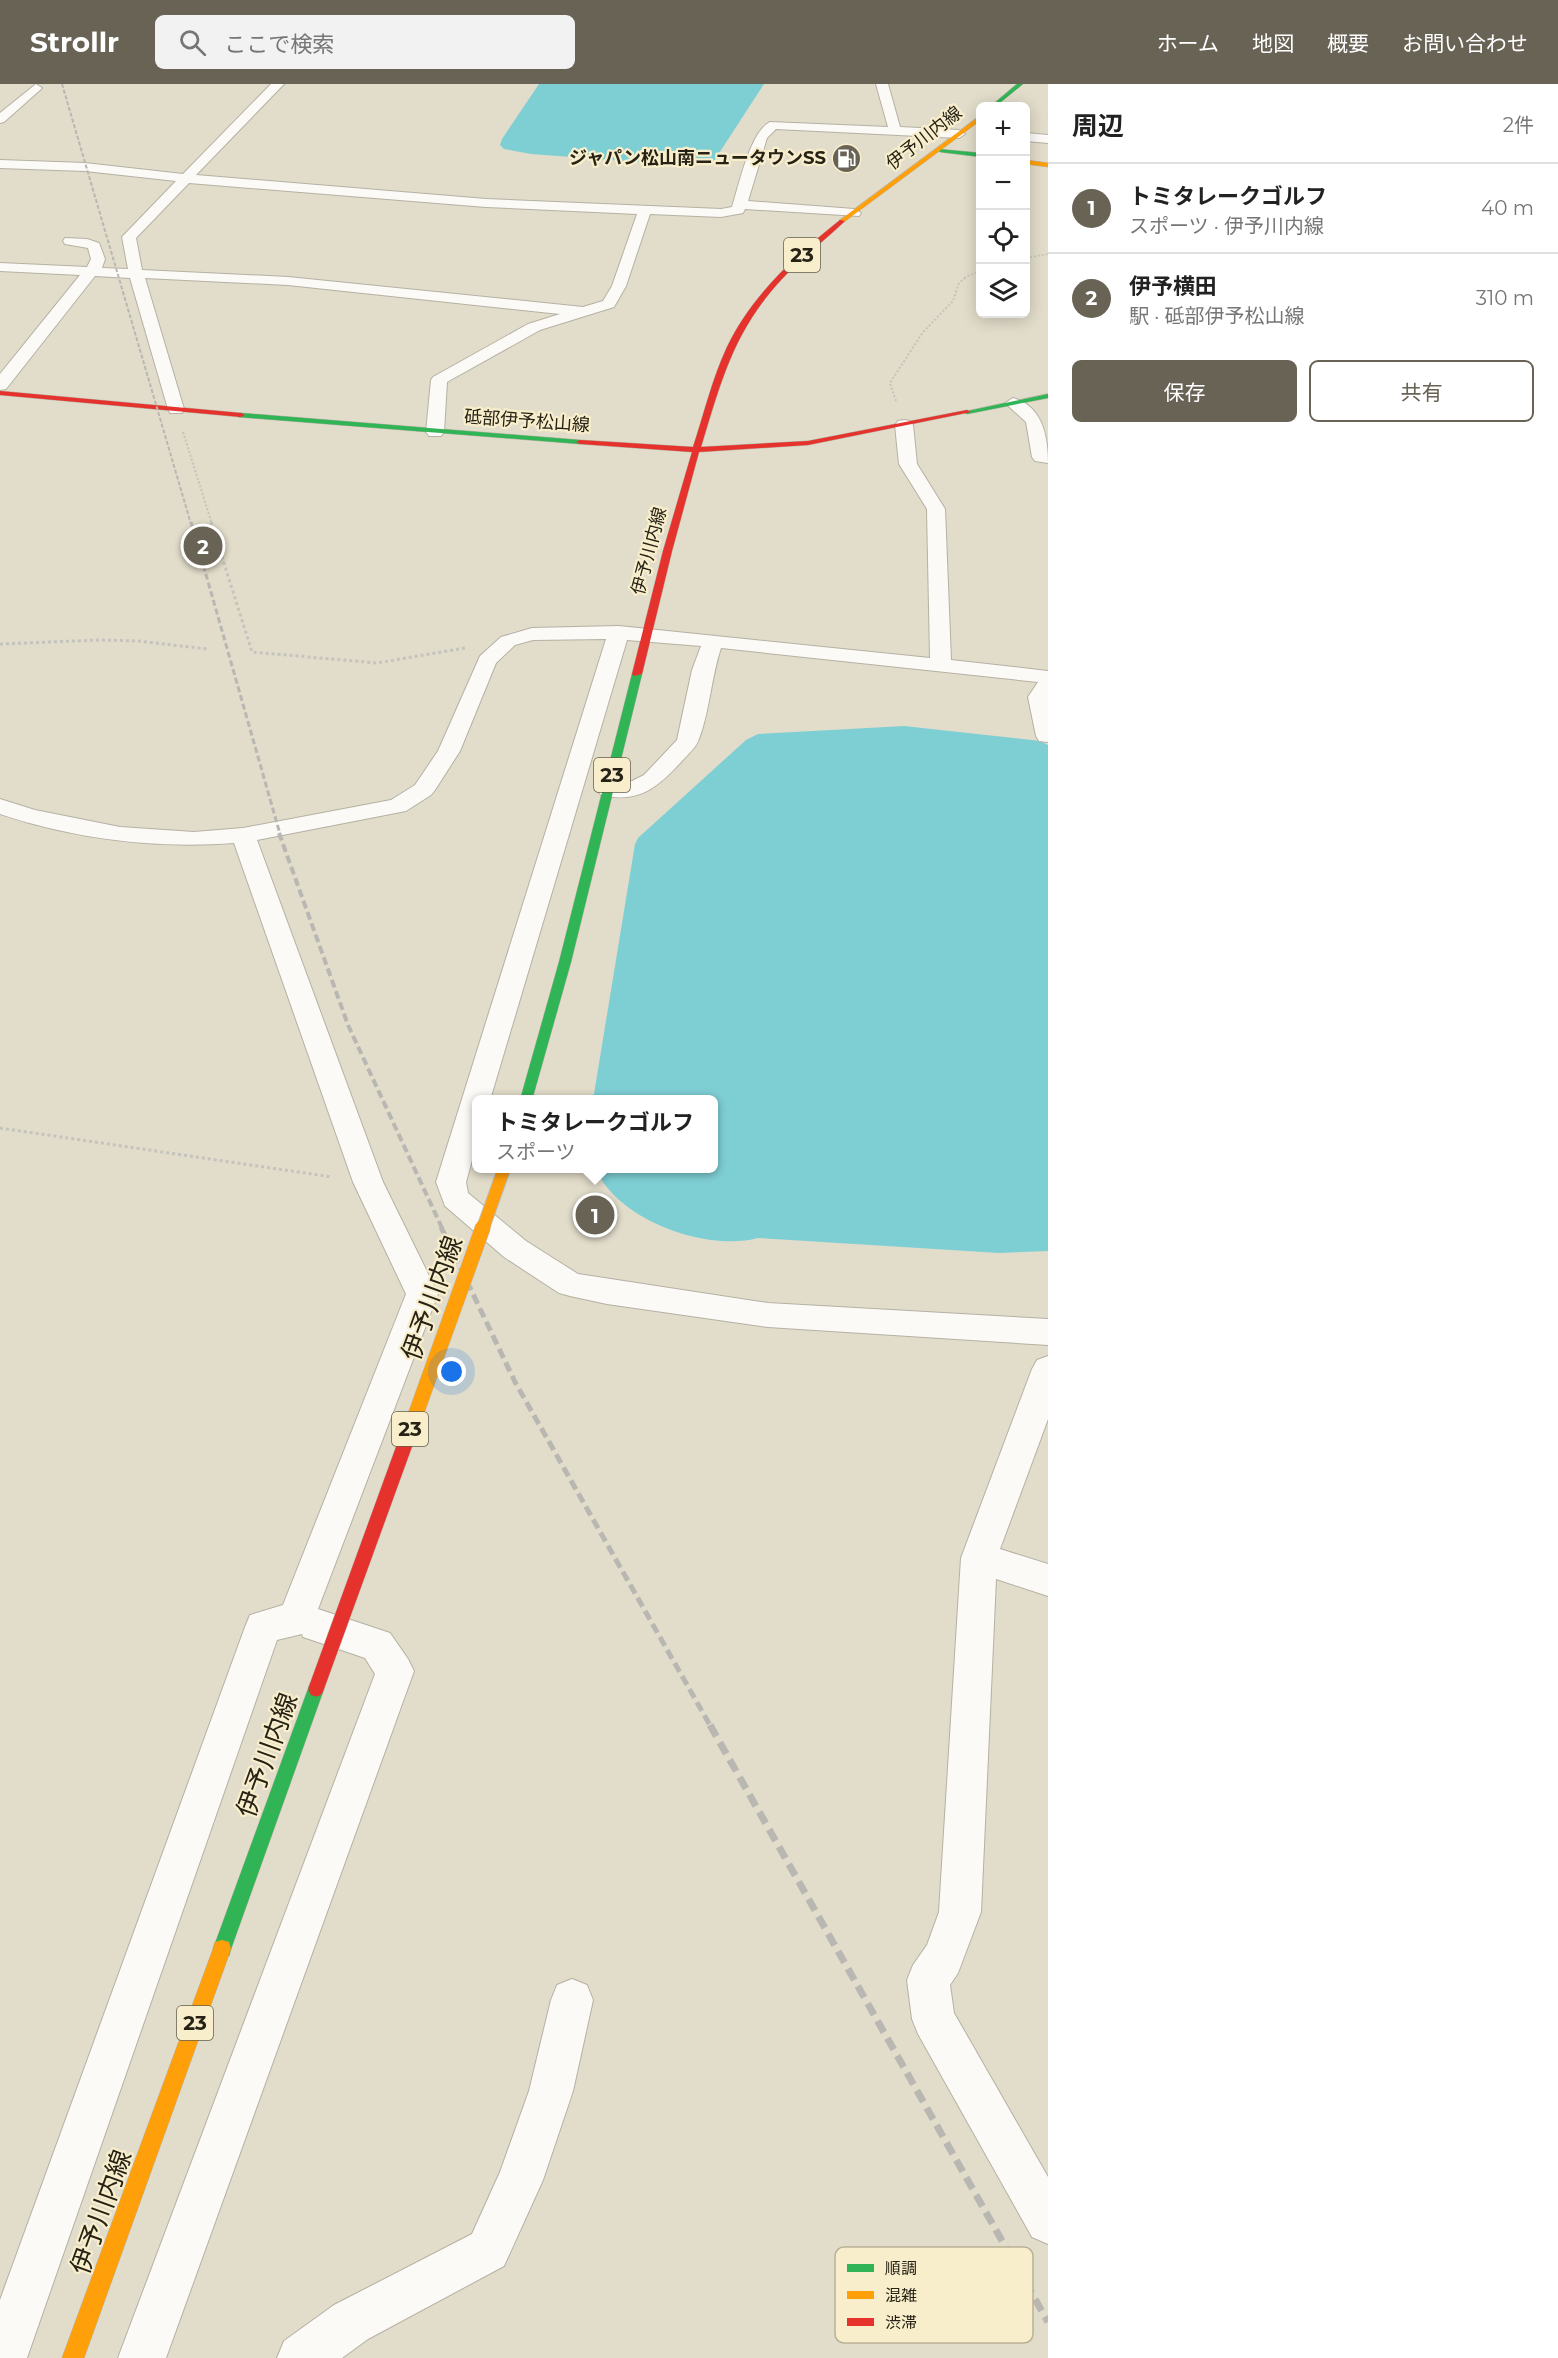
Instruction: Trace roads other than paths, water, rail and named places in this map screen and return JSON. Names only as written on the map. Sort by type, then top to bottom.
[{"type":"main road","name":"伊予川内線","points":[[998,102],[1020,84]]},
{"type":"main road","name":"伊予川内線","points":[[528,1095],[550,1021],[609,790],[632,633],[714,388],[735,339],[746,320],[787,269],[813,244],[976,121]]},
{"type":"main road","points":[[940,150],[976,154]]},
{"type":"main road","points":[[1030,163],[1048,165]]},
{"type":"main road","name":"砥部伊予松山線","points":[[0,393],[435,432],[695,450],[808,443],[1048,396]]},
{"type":"main road","name":"伊予川内線","points":[[73,2358],[504,1173]]},
{"type":"street","points":[[176,409],[136,274],[129,237],[188,178],[235,125],[278,84]]},
{"type":"street","points":[[882,84],[895,131]]},
{"type":"street","points":[[0,119],[36,88]]},
{"type":"street","points":[[0,164],[85,167],[369,195],[486,203],[721,213],[738,210],[761,138],[768,128],[791,124],[976,134]]},
{"type":"street","points":[[1030,137],[1048,139]]},
{"type":"street","points":[[358,210],[369,195]]},
{"type":"street","points":[[740,205],[854,213]]},
{"type":"street","points":[[435,432],[439,380],[534,327],[609,304],[615,297],[645,209]]},
{"type":"street","points":[[0,385],[98,259],[94,246],[70,241]]},
{"type":"street","points":[[0,267],[288,281],[586,312]]},
{"type":"street","points":[[1013,403],[1034,420],[1041,457],[1048,458]]},
{"type":"street","points":[[904,425],[908,464],[936,509],[941,666]]},
{"type":"street","points":[[0,806],[30,816],[120,834],[194,839],[243,835],[398,806],[423,790],[449,751],[488,660],[508,640],[532,634],[632,633],[1048,677]]},
{"type":"street","points":[[480,1095],[632,633]]},
{"type":"street","points":[[609,790],[637,788],[652,780],[687,742],[693,724],[703,670],[713,641]]},
{"type":"street","points":[[1047,736],[1039,697],[1048,684]]},
{"type":"street","points":[[243,835],[368,1182],[422,1294],[296,1619]]},
{"type":"street","points":[[472,1118],[451,1182],[455,1198],[515,1249],[570,1284],[607,1292],[768,1315],[1048,1332]]},
{"type":"street","points":[[1048,1369],[978,1558],[960,1912],[943,1958],[928,1980],[933,2019],[1048,2221]]},
{"type":"street","points":[[978,1558],[1048,1580]]},
{"type":"street","points":[[3,2358],[263,1627],[296,1619],[377,1645],[395,1671],[142,2358]]},
{"type":"street","points":[[301,2358],[351,2322],[488,2250],[520,2180],[551,2091],[572,2000]]},
{"type":"water","points":[[539,84],[764,84],[714,161],[692,166],[531,154],[504,149],[500,145],[502,139]]},
{"type":"water","points":[[904,726],[1040,741],[1048,745],[1048,1251],[999,1253],[758,1238],[737,1241],[714,1240],[690,1236],[643,1217],[623,1203],[607,1187],[598,1173],[718,1173],[718,1095],[594,1095],[635,844],[638,838],[746,740],[758,734]]},
{"type":"railway","points":[[62,84],[191,524]]},
{"type":"railway","points":[[191,522],[280,834]]},
{"type":"railway","points":[[279,833],[348,1025],[442,1228]]},
{"type":"railway","points":[[441,1227],[515,1382],[711,1727]]},
{"type":"railway","points":[[710,1725],[1006,2247]]},
{"type":"railway","points":[[1033,2296],[1048,2322]]},
{"type":"place","name":"ジャパン松山南ニュータウンSS","points":[[847,158]]},
{"type":"place","name":"伊予横田","points":[[203,546]]},
{"type":"place","name":"トミタレークゴルフ","points":[[595,1215]]}]
